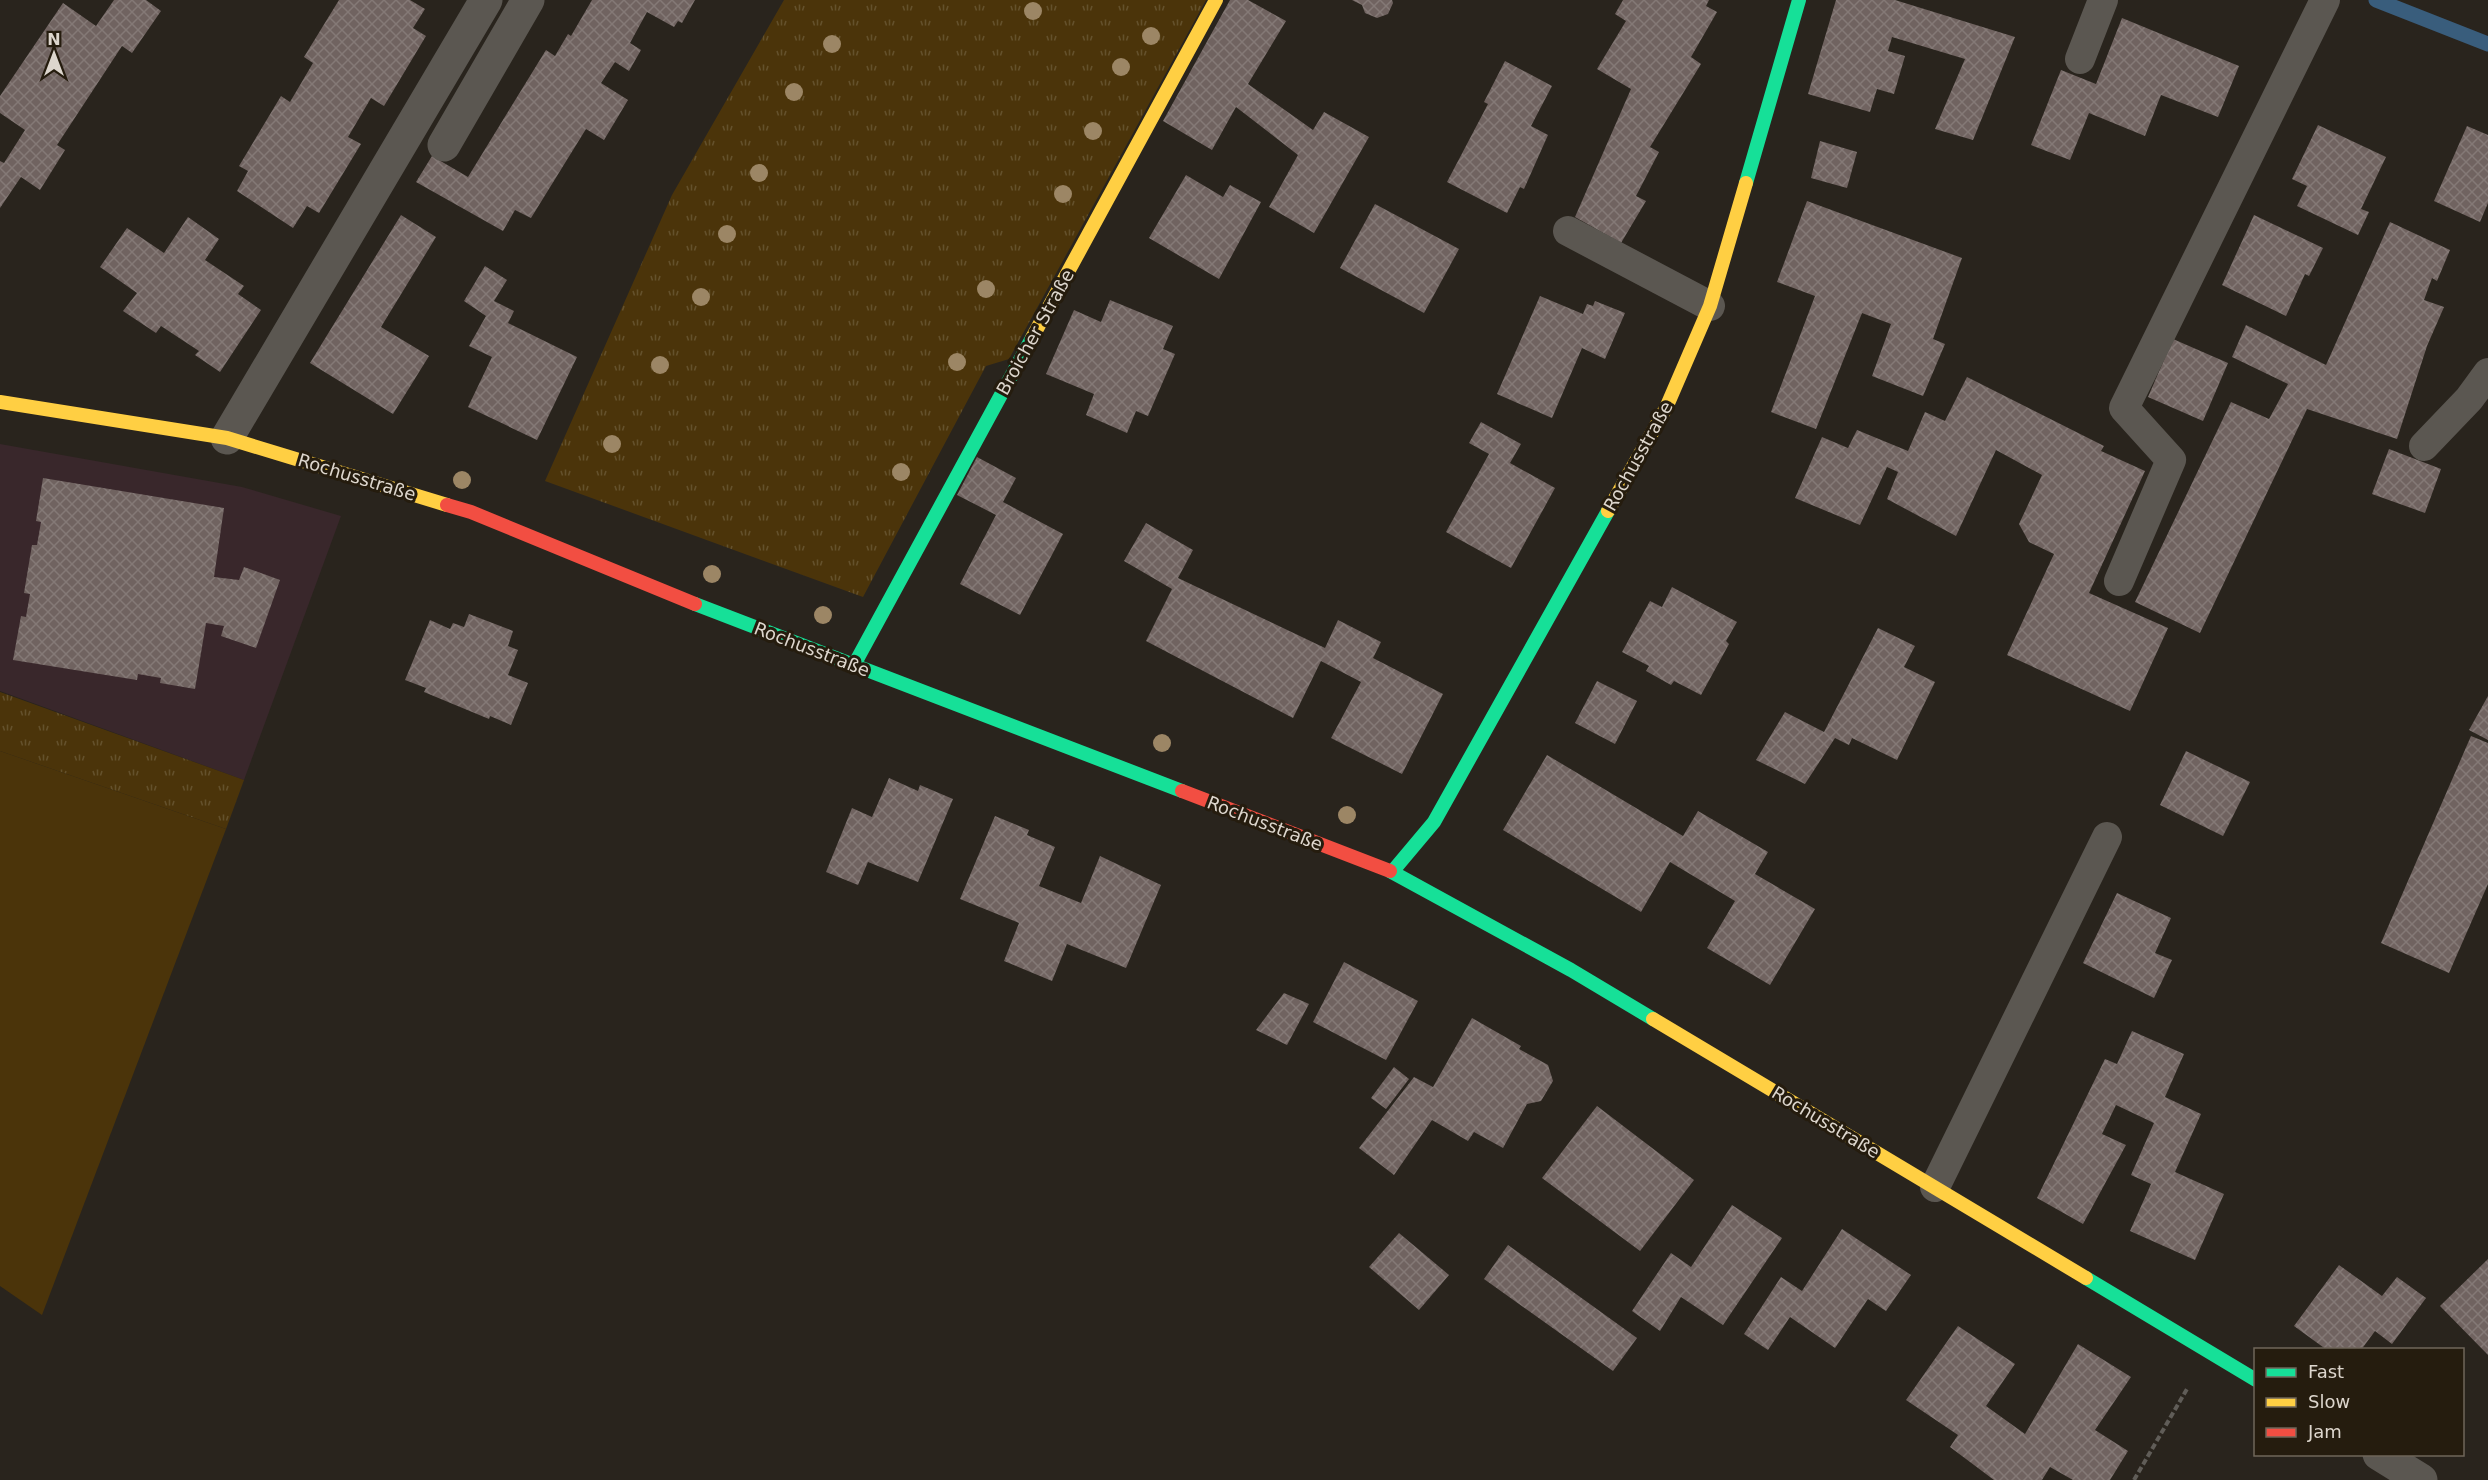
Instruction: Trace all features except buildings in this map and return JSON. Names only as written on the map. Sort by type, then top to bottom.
[{"type":"street","points":[[227,438],[486,0]]},
{"type":"street","points":[[444,145],[528,0]]},
{"type":"street","name":"Broicher Straße","points":[[854,665],[1216,0]]},
{"type":"street","name":"Rochusstraße","points":[[1392,872],[1434,822],[1666,408],[1710,306],[1799,0]]},
{"type":"street","name":"Rochusstraße","points":[[0,402],[227,438],[471,512],[735,620],[1392,872],[1571,970],[2254,1379]]},
{"type":"street","points":[[2381,1456],[2421,1480]]},
{"type":"lane","points":[[2080,59],[2103,0]]},
{"type":"lane","points":[[2119,581],[2171,460],[2124,408],[2325,0]]},
{"type":"lane","points":[[1568,231],[1710,306]]},
{"type":"lane","points":[[2424,446],[2469,399],[2488,373]]},
{"type":"lane","points":[[1935,1187],[2107,837]]},
{"type":"path","points":[[2134,1480],[2209,1352]]},
{"type":"shaded area","points":[[0,444],[242,487],[341,516],[244,780],[0,691]]},
{"type":"green space","points":[[784,0],[1206,0],[1009,359],[986,366],[863,597],[545,481],[672,195]]},
{"type":"green space","points":[[0,692],[244,780],[226,829],[0,751]]},
{"type":"green space","points":[[0,751],[226,829],[42,1315],[0,1286]]},
{"type":"waterway","points":[[2376,0],[2488,44]]},
{"type":"traffic: fast","points":[[1746,183],[1799,0]]},
{"type":"traffic: fast","points":[[854,665],[1032,338]]},
{"type":"traffic: fast","points":[[1392,872],[1434,822],[1608,511]]},
{"type":"traffic: fast","points":[[695,604],[1182,791]]},
{"type":"traffic: fast","points":[[1390,871],[1571,970],[1653,1019]]},
{"type":"traffic: fast","points":[[2086,1278],[2254,1379]]},
{"type":"traffic: slow","points":[[1032,338],[1216,0]]},
{"type":"traffic: slow","points":[[1608,511],[1666,408],[1710,306],[1746,183]]},
{"type":"traffic: slow","points":[[0,402],[227,438],[447,505]]},
{"type":"traffic: slow","points":[[1653,1019],[2086,1278]]},
{"type":"traffic: jam","points":[[447,505],[471,512],[695,604]]},
{"type":"traffic: jam","points":[[1182,791],[1390,871]]}]
